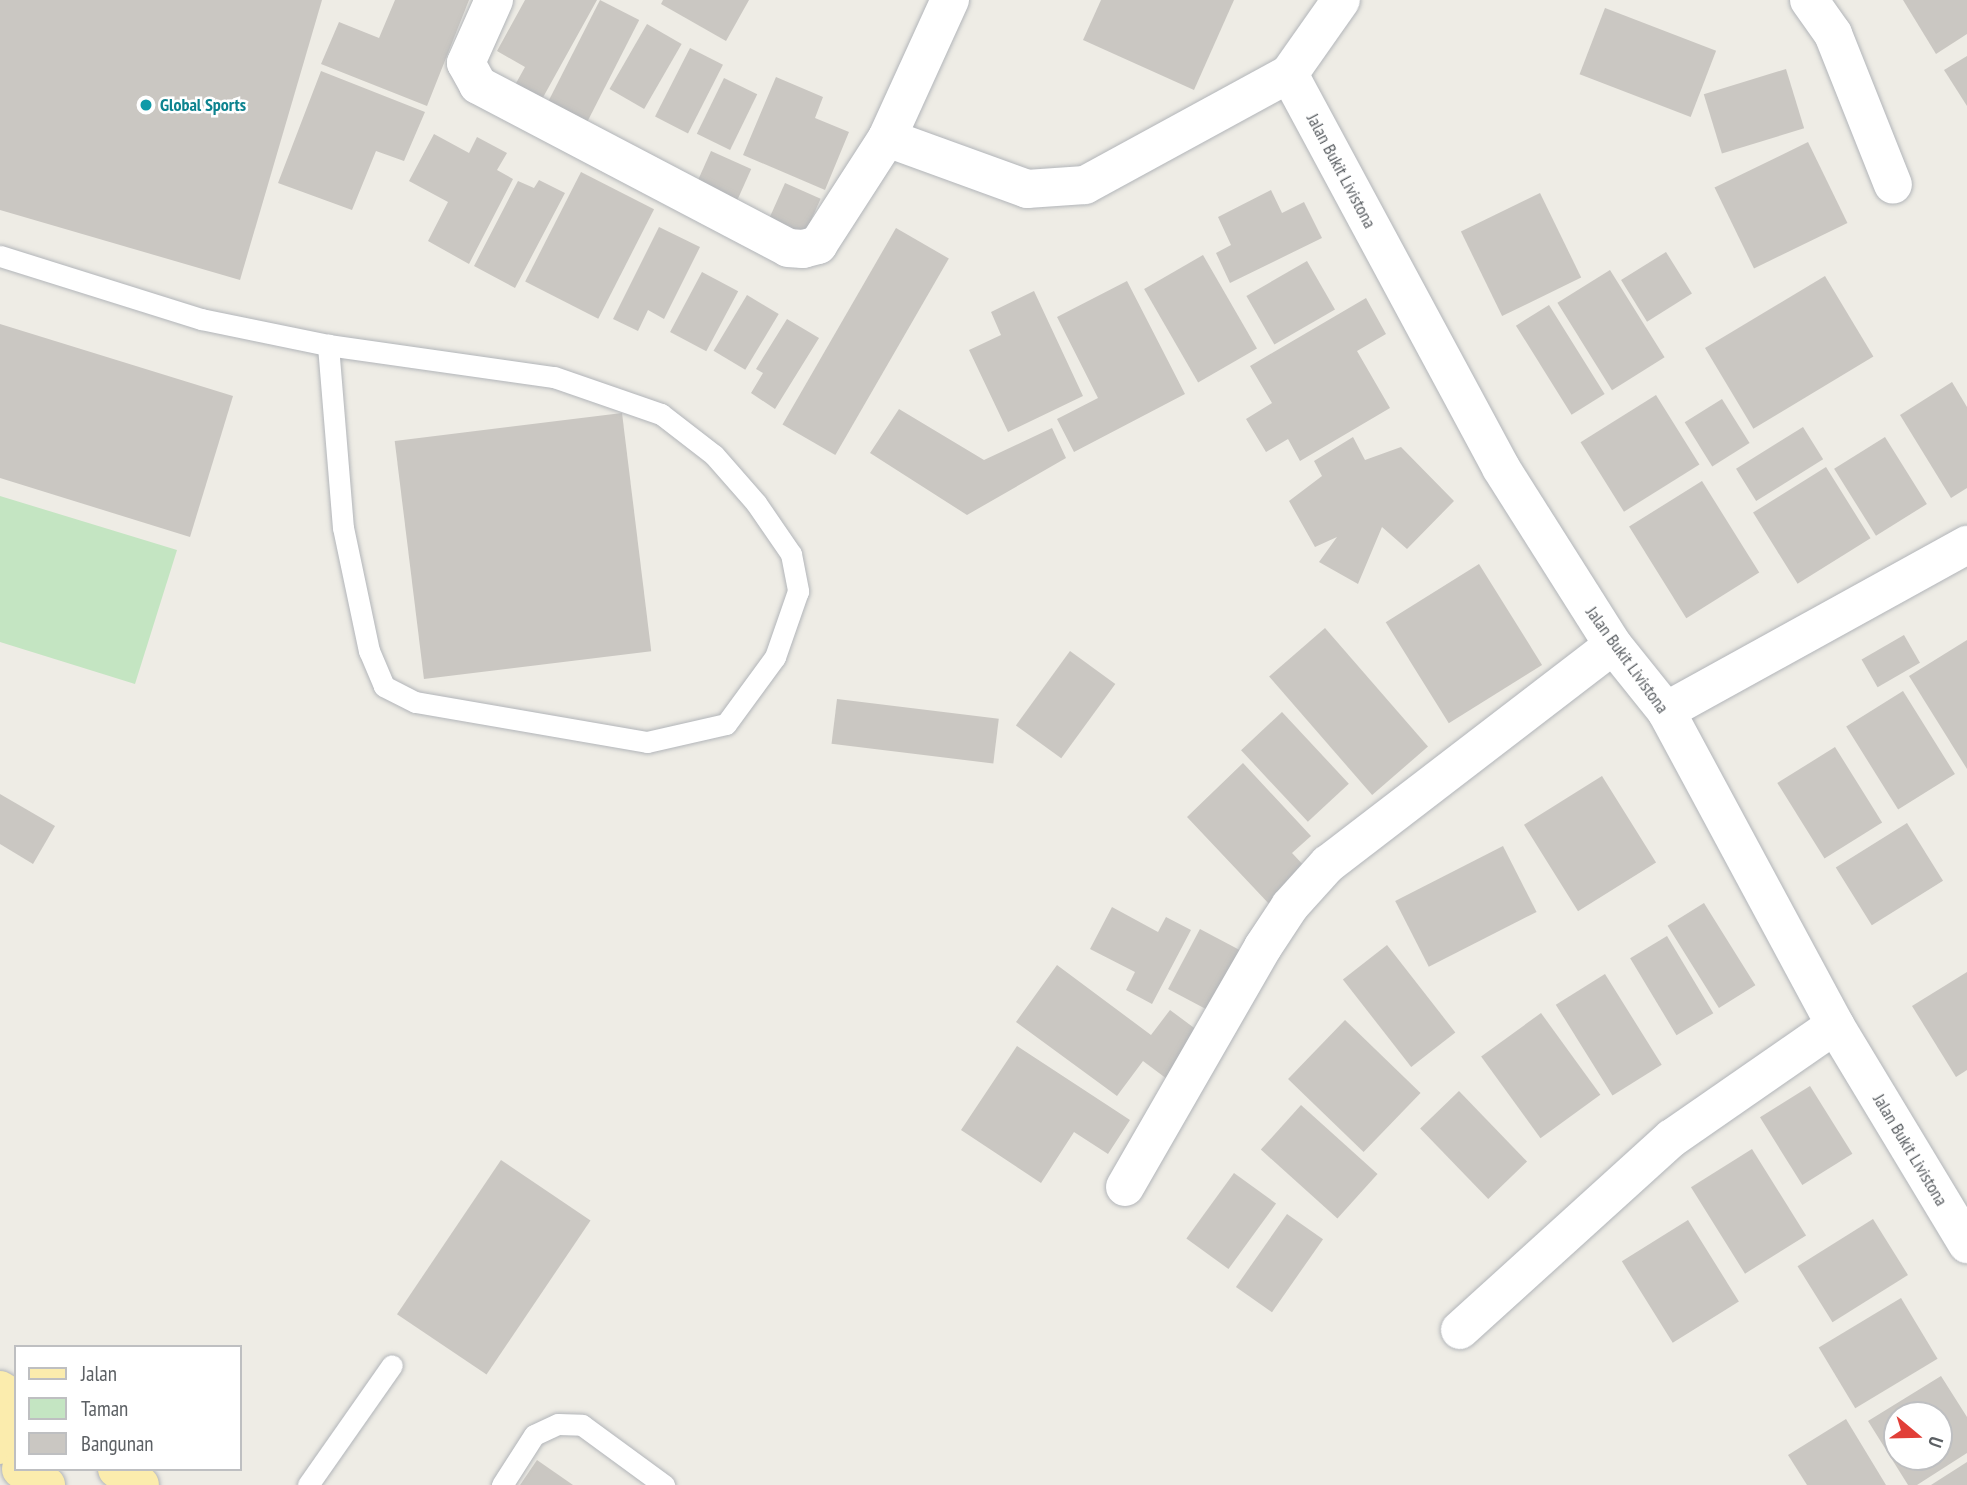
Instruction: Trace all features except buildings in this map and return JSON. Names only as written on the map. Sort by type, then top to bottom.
[{"type":"main road","points":[[0,1444],[14,1423]]},
{"type":"main road","points":[[24,1471],[46,1485]]},
{"type":"main road","points":[[120,1471],[140,1485]]},
{"type":"street","points":[[494,0],[466,63],[478,85],[788,247],[818,246],[887,138],[950,0]]},
{"type":"street","points":[[887,138],[1027,189],[1056,190],[1085,185],[1289,74],[1341,0]]},
{"type":"street","points":[[1809,0],[1833,34],[1893,185]]},
{"type":"street","name":"Jalan Bukit Livistona","points":[[1289,74],[1501,468],[1613,645],[1666,711],[1835,1025],[1967,1244]]},
{"type":"street","points":[[1666,711],[1967,545]]},
{"type":"street","points":[[1125,1187],[1263,947],[1290,906],[1328,864],[1613,645]]},
{"type":"street","points":[[1460,1330],[1672,1138],[1835,1025]]},
{"type":"lane","points":[[0,256],[201,319],[328,345],[554,377],[661,414],[714,455],[791,554],[797,591],[775,657],[726,724],[646,742],[415,702],[384,685],[369,651],[343,528],[328,345]]},
{"type":"lane","points":[[308,1485],[392,1365]]},
{"type":"lane","points":[[502,1485],[534,1435],[558,1424],[582,1425],[664,1485]]},
{"type":"green space","points":[[0,496],[177,550],[135,684],[0,642]]},
{"type":"place","name":"Global Sports","points":[[146,105]]}]
